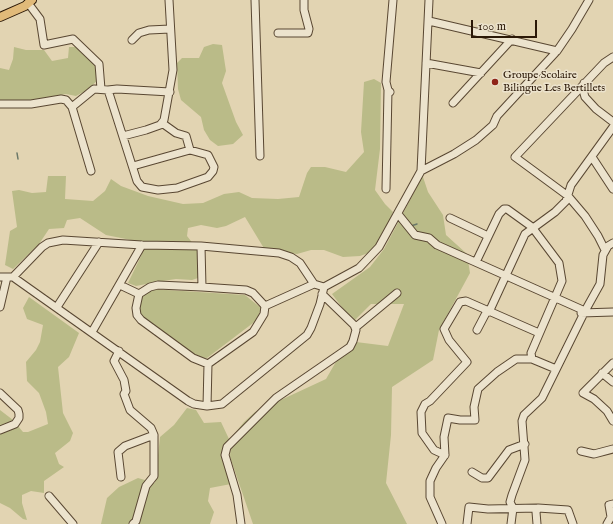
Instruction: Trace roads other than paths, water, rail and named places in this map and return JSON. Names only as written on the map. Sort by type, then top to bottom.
[{"type":"main road","points":[[0,18],[30,2]]},
{"type":"street","points":[[123,136],[146,130],[162,122],[170,92],[173,70],[169,0]]},
{"type":"street","points":[[255,0],[256,78],[260,156]]},
{"type":"street","points":[[278,33],[308,33],[309,29],[304,10],[304,0]]},
{"type":"street","points":[[386,189],[390,92],[386,82],[393,0]]},
{"type":"street","points":[[7,277],[57,307],[188,401],[194,404],[207,406],[222,404],[307,335],[311,328],[323,291],[370,259],[380,247],[421,171],[429,0]]},
{"type":"street","points":[[421,171],[454,154],[476,140],[493,125],[497,116],[557,51],[589,0]]},
{"type":"street","points":[[30,2],[40,19],[44,45],[73,39],[99,64],[105,89],[123,136],[137,182],[142,187],[163,190],[177,188],[208,177],[213,171],[214,167],[208,156],[190,150],[133,166]]},
{"type":"street","points":[[429,21],[512,39],[557,51]]},
{"type":"street","points":[[132,40],[139,33],[149,30],[170,29]]},
{"type":"street","points":[[453,103],[512,39]]},
{"type":"street","points":[[511,524],[513,508],[510,502],[525,460],[522,421],[524,415],[542,398],[583,312],[600,284],[605,250],[585,216],[568,196],[515,157],[604,63],[613,57]]},
{"type":"street","points":[[426,63],[481,73]]},
{"type":"street","points":[[585,83],[583,90],[585,97],[596,109],[613,122]]},
{"type":"street","points":[[72,107],[94,89],[170,92]]},
{"type":"street","points":[[0,104],[31,104],[62,99],[66,100],[72,107],[91,171]]},
{"type":"street","points":[[162,122],[168,125],[175,132],[186,136],[190,150]]},
{"type":"street","points":[[477,330],[507,276],[523,236],[532,227],[555,212],[566,201],[571,185],[613,127]]},
{"type":"street","points":[[592,157],[613,188]]},
{"type":"street","points":[[476,262],[499,214],[504,209],[514,213],[532,227],[561,268],[562,280],[531,353],[532,359]]},
{"type":"street","points":[[398,214],[415,235],[429,238],[437,246],[507,276],[583,312],[613,312]]},
{"type":"street","points":[[450,218],[488,236]]},
{"type":"street","points":[[0,307],[7,277],[48,243],[64,240],[142,245],[201,246],[279,253],[291,257],[300,263],[314,284],[323,291],[356,327]]},
{"type":"street","points":[[57,307],[99,242]]},
{"type":"street","points":[[605,250],[613,243]]},
{"type":"street","points":[[92,332],[142,245]]},
{"type":"street","points":[[201,246],[202,287]]},
{"type":"street","points":[[265,306],[314,284]]},
{"type":"street","points":[[120,285],[139,294]]},
{"type":"street","points":[[158,285],[246,290],[253,293],[265,306],[264,314],[253,332],[208,364],[193,358],[141,320],[137,315],[136,308],[139,294],[143,290],[158,285]]},
{"type":"street","points":[[240,524],[237,495],[225,455],[227,447],[276,398],[350,347],[353,342],[356,327],[397,293]]},
{"type":"street","points":[[445,455],[434,450],[422,433],[421,412],[425,404],[430,401],[467,362],[449,340],[444,329],[462,301],[466,301],[539,333]]},
{"type":"street","points":[[119,351],[114,362],[124,380],[126,391],[124,394],[130,410],[151,428],[154,435],[155,473],[146,486],[136,523]]},
{"type":"street","points":[[442,524],[430,497],[430,481],[436,468],[445,455],[444,437],[448,418],[476,420],[474,407],[479,388],[513,360],[532,359],[556,369]]},
{"type":"street","points":[[613,363],[583,393],[607,411],[613,421]]},
{"type":"street","points":[[207,406],[208,364]]},
{"type":"street","points":[[602,373],[613,382]]},
{"type":"street","points":[[0,392],[18,410],[19,414],[19,418],[14,424],[0,430]]},
{"type":"street","points":[[121,477],[118,452],[125,446],[154,435]]},
{"type":"street","points":[[472,472],[482,478],[488,478],[508,450],[524,444]]},
{"type":"street","points":[[581,451],[594,454],[613,449]]},
{"type":"street","points":[[49,496],[73,524]]},
{"type":"street","points":[[607,524],[611,517],[609,505],[613,504]]},
{"type":"street","points":[[467,524],[469,507],[488,509],[538,508],[568,510],[573,524]]},
{"type":"street","points":[[537,524],[536,512],[538,508]]},
{"type":"waterway","points":[[17,153],[18,159]]},
{"type":"waterway","points":[[411,226],[417,224]]},
{"type":"place","name":"Groupe Scolaire Bilingue Les Bertillets","points":[[495,82]]}]
